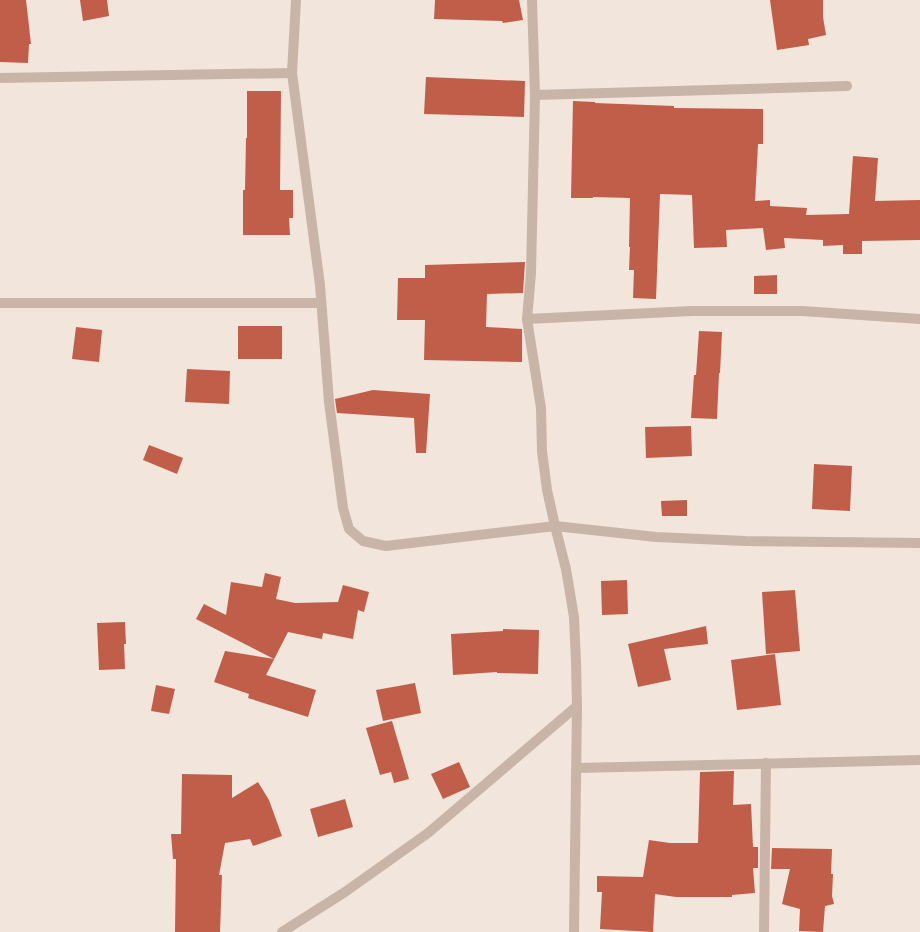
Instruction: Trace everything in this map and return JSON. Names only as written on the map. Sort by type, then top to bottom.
[{"type":"street","points":[[296,0],[292,73],[319,278],[330,409],[342,508],[349,529],[363,541],[386,546],[555,526],[656,537],[745,541],[920,543]]},
{"type":"street","points":[[532,0],[535,95],[531,273],[526,319],[541,408],[543,459],[547,490],[566,569],[574,617],[577,706],[574,932]]},
{"type":"street","points":[[0,78],[292,73]]},
{"type":"street","points":[[535,95],[847,86]]},
{"type":"street","points":[[0,303],[321,303]]},
{"type":"street","points":[[526,319],[692,311],[802,311],[920,319]]},
{"type":"street","points":[[282,932],[345,892],[428,833],[577,706]]},
{"type":"street","points":[[577,768],[920,760]]},
{"type":"street","points":[[764,932],[766,763]]},
{"type":"building","points":[[0,0],[26,0],[31,44],[29,44],[28,63],[0,62]]},
{"type":"building","points":[[80,0],[107,0],[109,16],[83,21]]},
{"type":"building","points":[[435,0],[519,0],[523,20],[503,23],[502,21],[434,19]]},
{"type":"building","points":[[770,0],[823,0],[823,17],[826,35],[808,39],[809,45],[777,50]]},
{"type":"building","points":[[426,77],[525,81],[524,117],[424,114]]},
{"type":"building","points":[[247,91],[281,91],[280,190],[293,190],[293,218],[289,218],[290,235],[243,235],[243,190],[245,190],[247,138]]},
{"type":"building","points":[[573,101],[674,106],[674,108],[763,109],[763,144],[758,144],[755,201],[770,200],[770,206],[807,208],[806,215],[849,214],[853,156],[878,158],[875,201],[920,200],[920,240],[862,241],[862,254],[843,254],[843,245],[823,246],[823,240],[784,238],[785,248],[766,250],[763,228],[726,230],[727,247],[694,248],[692,195],[660,194],[656,299],[633,298],[634,270],[629,270],[630,198],[571,198]]},
{"type":"building","points":[[525,262],[523,293],[487,294],[486,327],[522,329],[522,362],[424,360],[425,320],[397,320],[398,278],[425,278],[425,265]]},
{"type":"building","points":[[777,275],[777,294],[754,294],[754,276]]},
{"type":"building","points":[[238,326],[282,326],[282,359],[238,359]]},
{"type":"building","points":[[76,327],[102,330],[99,362],[72,359]]},
{"type":"building","points":[[699,331],[722,332],[717,419],[691,418]]},
{"type":"building","points":[[187,369],[230,371],[229,404],[185,402]]},
{"type":"building","points":[[373,390],[430,394],[426,453],[416,453],[414,418],[337,413],[335,399]]},
{"type":"building","points":[[691,426],[692,456],[646,458],[645,427]]},
{"type":"building","points":[[149,445],[183,458],[177,474],[143,460]]},
{"type":"building","points":[[814,464],[852,466],[850,511],[812,509]]},
{"type":"building","points":[[687,500],[687,516],[662,516],[661,501]]},
{"type":"building","points":[[265,573],[281,577],[276,599],[295,603],[338,602],[343,585],[369,592],[364,612],[358,610],[353,639],[323,633],[322,639],[288,632],[266,675],[316,690],[308,717],[248,698],[249,694],[214,682],[225,651],[274,659],[196,619],[204,604],[226,615],[231,582],[262,587]]},
{"type":"building","points":[[627,580],[628,614],[602,615],[601,581]]},
{"type":"building","points":[[795,590],[800,651],[766,654],[762,592]]},
{"type":"building","points":[[125,622],[125,669],[99,670],[97,623]]},
{"type":"building","points":[[706,626],[708,644],[664,649],[671,680],[638,687],[628,644]]},
{"type":"building","points":[[503,629],[539,630],[538,674],[497,672],[453,675],[451,634],[503,631]]},
{"type":"building","points":[[775,654],[781,705],[737,710],[731,660]]},
{"type":"building","points":[[415,683],[421,713],[383,721],[376,690]]},
{"type":"building","points":[[156,685],[175,689],[169,714],[151,711]]},
{"type":"building","points":[[392,721],[409,779],[394,783],[391,772],[380,775],[366,728]]},
{"type":"building","points":[[459,762],[470,787],[443,799],[431,774]]},
{"type":"building","points":[[734,771],[733,805],[751,804],[753,847],[758,847],[758,868],[753,868],[755,893],[732,895],[732,897],[676,897],[655,894],[653,932],[600,929],[602,892],[597,892],[597,876],[643,877],[649,840],[670,843],[698,843],[700,772]]},
{"type":"building","points":[[182,774],[232,775],[232,798],[258,782],[269,800],[282,836],[253,846],[250,839],[225,843],[219,875],[222,875],[220,932],[175,932],[176,859],[173,859],[171,834],[181,834]]},
{"type":"building","points":[[345,799],[353,827],[318,837],[310,809]]},
{"type":"building","points":[[772,848],[832,849],[831,874],[833,874],[832,896],[834,904],[825,906],[823,932],[799,931],[800,909],[782,904],[790,869],[771,869]]}]
